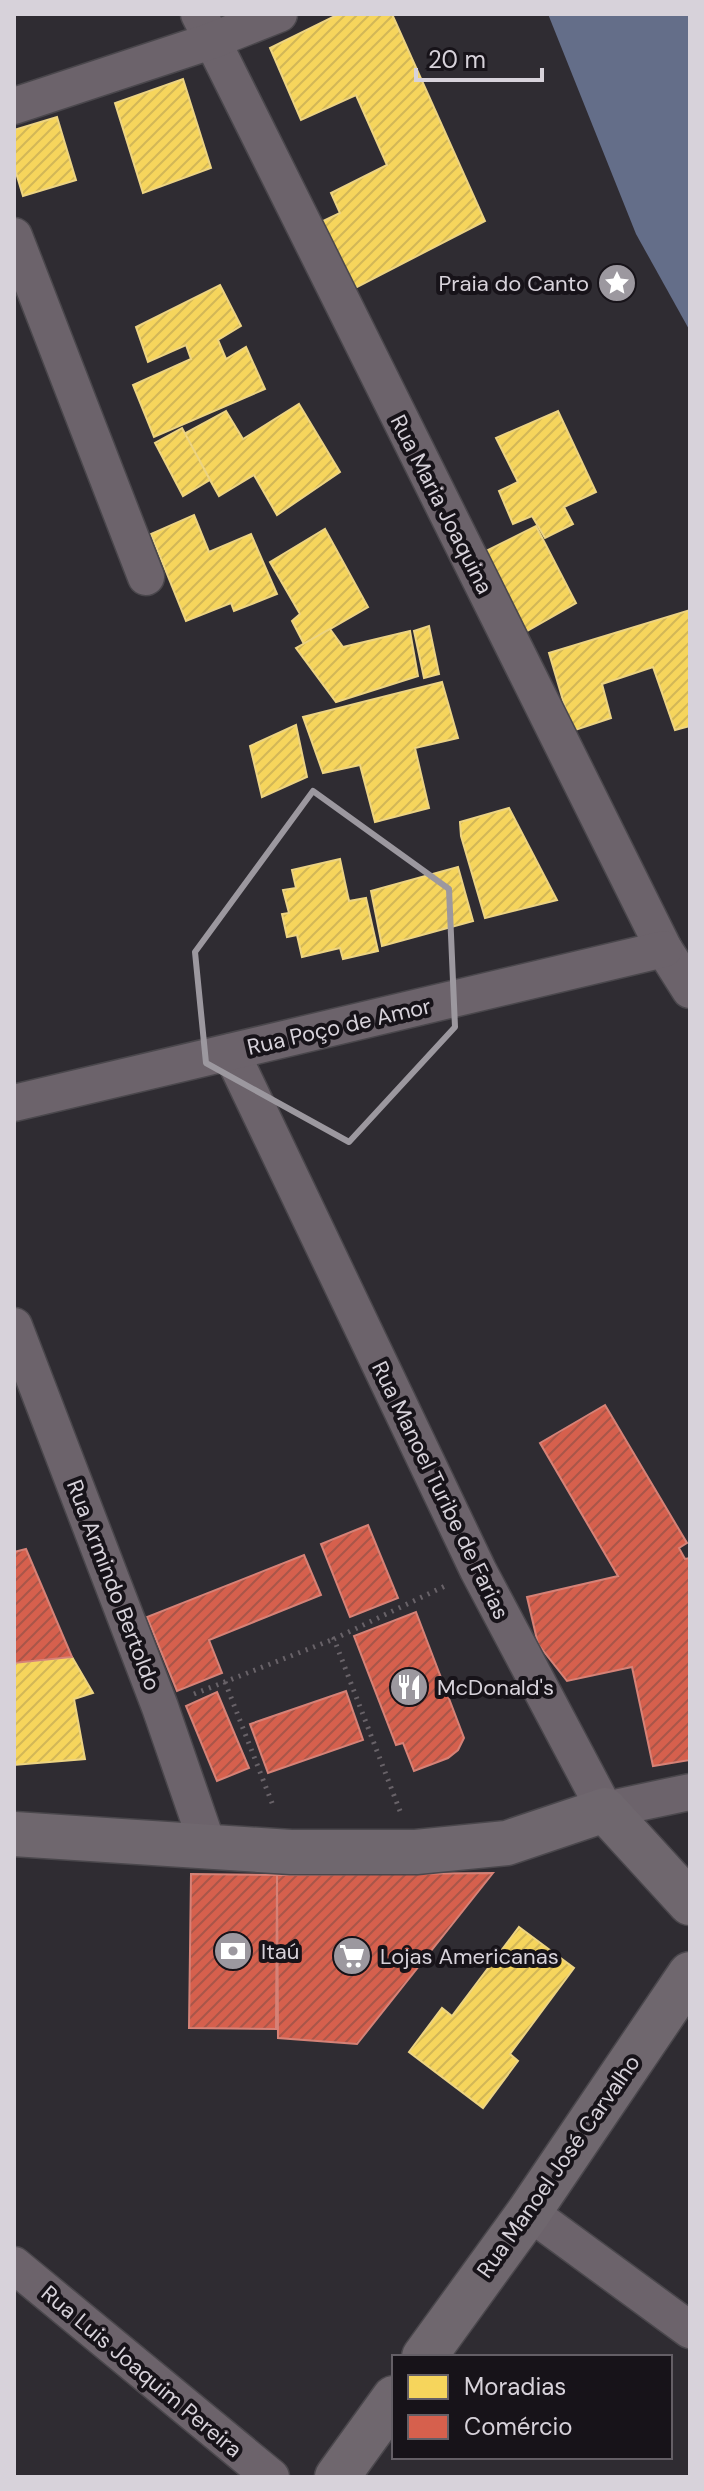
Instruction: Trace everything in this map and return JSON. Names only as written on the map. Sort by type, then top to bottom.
[{"type":"street","points":[[14,106],[205,28],[279,14]]},
{"type":"street","name":"Rua Maria Joaquina","points":[[205,28],[664,949],[690,990]]},
{"type":"street","points":[[14,236],[146,577]]},
{"type":"street","name":"Rua Poço de Amor","points":[[14,1103],[664,949]]},
{"type":"street","name":"Rua Manoel Turibe de Farias","points":[[231,1052],[478,1570],[605,1810],[690,1903]]},
{"type":"street","name":"Rua Armindo Bertoldo","points":[[14,1326],[160,1707],[208,1846]]},
{"type":"street","points":[[14,1834],[291,1852],[416,1852],[507,1843],[605,1810],[690,1792]]},
{"type":"street","name":"Rua Manoel José Carvalho","points":[[425,2355],[529,2212],[690,1974]]},
{"type":"street","points":[[529,2212],[690,2330]]},
{"type":"street","name":"Rua Luis Joaquim Pereira","points":[[14,2265],[271,2477]]},
{"type":"street","points":[[340,2476],[392,2401]]},
{"type":"path","points":[[160,1707],[334,1639],[478,1570]]},
{"type":"path","points":[[334,1639],[416,1852]]},
{"type":"path","points":[[225,1682],[291,1852]]},
{"type":"highlighted area","points":[[313,791],[449,889],[455,1027],[349,1142],[206,1063],[195,952]]},
{"type":"water","points":[[548,14],[690,14],[690,331],[636,234]]},
{"type":"building: Moradias","points":[[339,14],[392,14],[485,221],[351,290],[321,222],[340,213],[331,193],[387,165],[356,95],[301,120],[270,48]]},
{"type":"building: Moradias","points":[[183,79],[211,168],[143,193],[115,103]]},
{"type":"building: Moradias","points":[[57,117],[76,180],[23,196],[14,166],[14,130]]},
{"type":"building: Moradias","points":[[220,285],[241,326],[218,340],[226,359],[246,347],[265,389],[154,437],[133,385],[191,359],[186,345],[148,362],[136,327]]},
{"type":"building: Moradias","points":[[299,404],[340,472],[277,515],[254,475],[219,496],[184,434],[226,411],[243,439]]},
{"type":"building: Moradias","points":[[558,411],[596,492],[564,507],[573,524],[545,538],[532,516],[513,524],[499,491],[518,482],[496,438]]},
{"type":"building: Moradias","points":[[182,428],[210,480],[183,496],[155,443]]},
{"type":"building: Moradias","points":[[194,515],[209,552],[251,534],[277,594],[234,611],[231,603],[186,621],[151,534]]},
{"type":"building: Moradias","points":[[536,526],[576,603],[513,639],[484,552]]},
{"type":"building: Moradias","points":[[325,529],[368,607],[304,644],[292,621],[300,614],[270,562]]},
{"type":"building: Moradias","points":[[690,610],[690,726],[675,730],[653,667],[602,684],[611,718],[572,731],[549,653]]},
{"type":"building: Moradias","points":[[429,626],[439,674],[424,678],[414,631]]},
{"type":"building: Moradias","points":[[330,629],[343,647],[410,631],[418,676],[336,702],[296,648]]},
{"type":"building: Moradias","points":[[442,682],[458,738],[415,748],[429,808],[375,822],[360,765],[323,773],[303,717]]},
{"type":"building: Moradias","points":[[296,725],[307,777],[262,797],[250,746]]},
{"type":"building: Moradias","points":[[509,808],[557,900],[485,918],[461,836],[460,822]]},
{"type":"building: Moradias","points":[[340,859],[349,901],[366,898],[378,951],[343,959],[340,948],[302,957],[297,935],[287,937],[282,914],[289,913],[283,890],[296,888],[292,870]]},
{"type":"building: Moradias","points":[[458,867],[473,921],[382,946],[371,891]]},
{"type":"building: Moradias","points":[[72,1657],[93,1693],[74,1699],[85,1759],[14,1765],[14,1663]]},
{"type":"building: Moradias","points":[[519,1927],[574,1968],[510,2054],[518,2061],[483,2108],[409,2052],[442,2008],[452,2016]]},
{"type":"building: Comércio","points":[[605,1405],[687,1543],[679,1548],[685,1559],[690,1558],[690,1760],[653,1766],[632,1667],[567,1681],[538,1644],[527,1597],[618,1576],[540,1443]]},
{"type":"building: Comércio","points":[[368,1525],[398,1598],[350,1617],[321,1544]]},
{"type":"building: Comércio","points":[[26,1549],[72,1657],[14,1663],[14,1552]]},
{"type":"building: Comércio","points":[[304,1555],[321,1595],[209,1640],[222,1673],[177,1691],[147,1617]]},
{"type":"building: Comércio","name":"McDonald's","points":[[416,1612],[464,1738],[458,1750],[448,1758],[414,1771],[403,1743],[396,1745],[354,1636]]},
{"type":"building: Comércio","points":[[346,1691],[363,1740],[268,1773],[250,1724]]},
{"type":"building: Comércio","points":[[217,1692],[249,1768],[217,1781],[186,1706]]},
{"type":"building: Comércio","name":"Lojas Americanas","points":[[493,1873],[357,2044],[278,2038],[277,1875]]},
{"type":"building: Comércio","name":"Itaú","points":[[191,1874],[277,1875],[276,2029],[189,2028]]},
{"type":"place","name":"Praia do Canto","points":[[617,283]]},
{"type":"place","name":"McDonald's","points":[[409,1687]]},
{"type":"place","name":"Itaú","points":[[233,1951]]},
{"type":"place","name":"Lojas Americanas","points":[[352,1956]]}]
